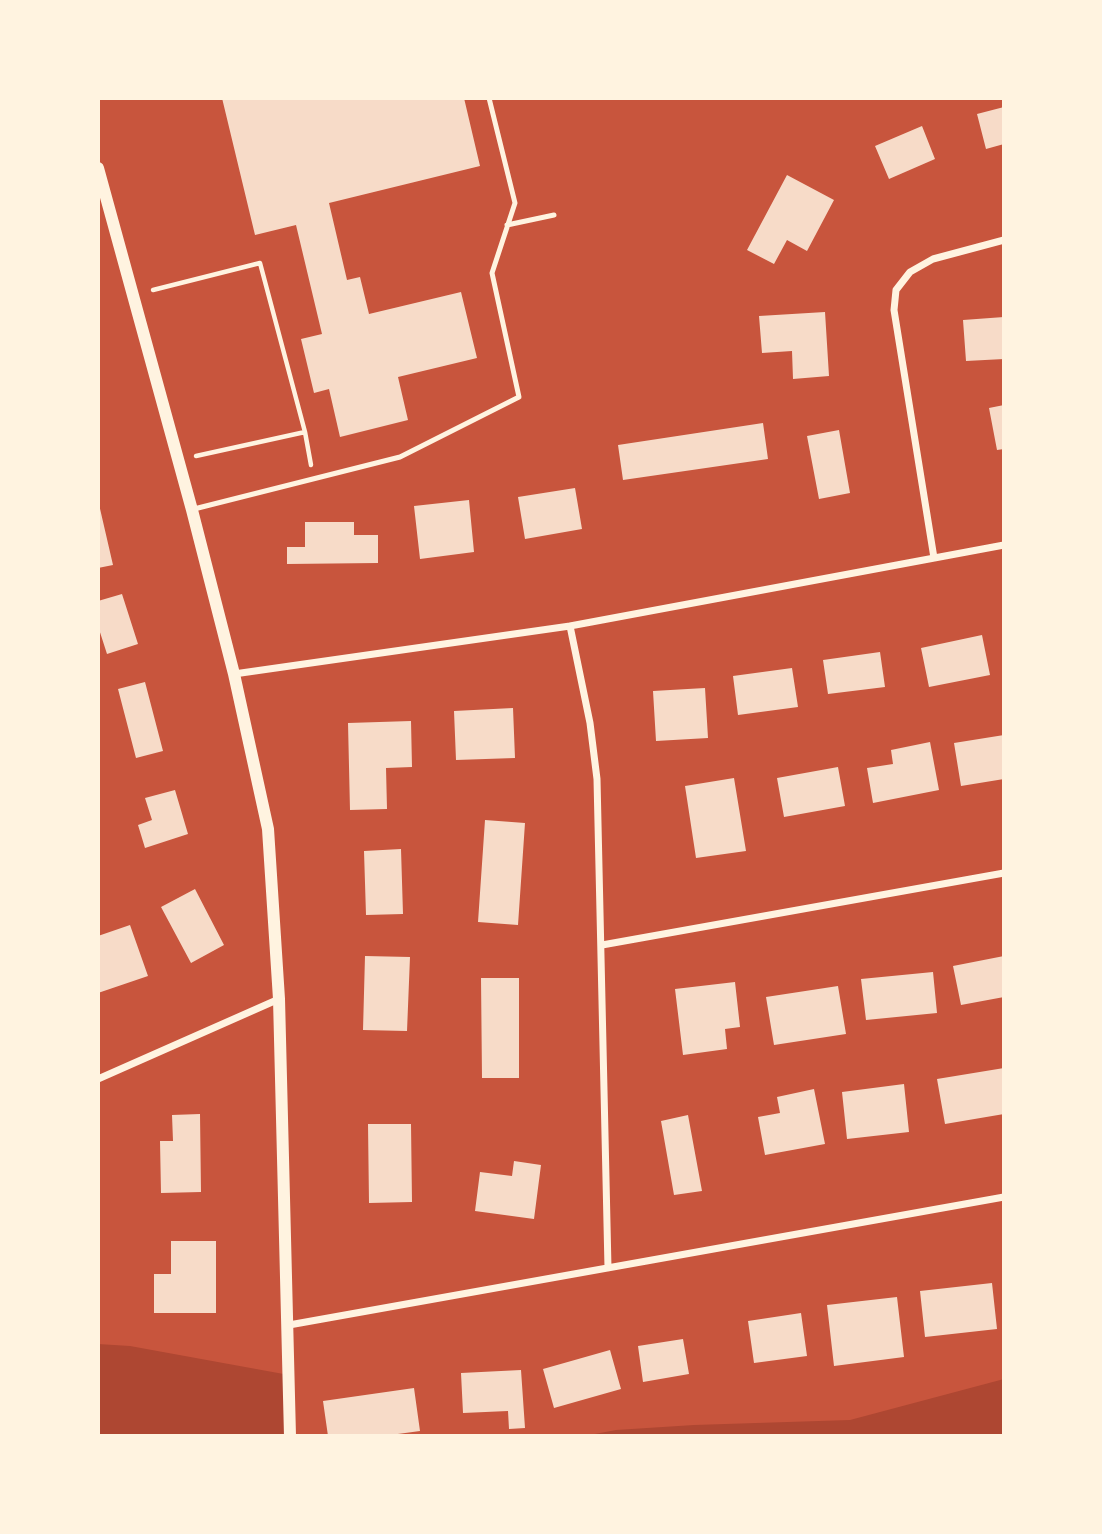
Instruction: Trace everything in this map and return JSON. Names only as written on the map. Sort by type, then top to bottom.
[{"type":"street","points":[[98,168],[192,510],[234,674],[268,829],[279,999],[290,1436]]},
{"type":"street","points":[[934,558],[894,310],[896,290],[910,272],[933,259],[1004,240]]},
{"type":"street","points":[[234,674],[570,626],[1004,545]]},
{"type":"street","points":[[570,626],[590,723],[597,779],[608,1268]]},
{"type":"street","points":[[602,945],[1004,873]]},
{"type":"street","points":[[98,1079],[279,999]]},
{"type":"street","points":[[289,1325],[1004,1197]]},
{"type":"lane","points":[[192,510],[400,457],[519,397],[492,273],[515,203],[489,98]]},
{"type":"lane","points":[[507,225],[554,215]]},
{"type":"path","points":[[133,296],[260,263],[305,432],[311,465]]},
{"type":"path","points":[[199,456],[305,432]]},
{"type":"shaded area","points":[[98,1344],[130,1346],[289,1375],[290,1436],[98,1436]]},
{"type":"shaded area","points":[[1004,1379],[1004,1436],[584,1436],[616,1430],[694,1425],[850,1420]]},
{"type":"building","points":[[222,98],[464,98],[480,166],[329,203],[347,280],[360,277],[369,314],[461,292],[477,358],[398,377],[408,420],[340,437],[329,389],[314,393],[301,339],[322,334],[296,225],[255,235]]},
{"type":"building","points":[[1004,107],[1004,144],[986,149],[977,114]]},
{"type":"building","points":[[922,126],[935,159],[889,179],[875,146]]},
{"type":"building","points":[[787,175],[834,200],[807,251],[787,240],[774,264],[747,250]]},
{"type":"building","points":[[825,312],[829,376],[793,379],[792,351],[762,353],[759,316]]},
{"type":"building","points":[[1004,317],[1004,359],[966,361],[963,320]]},
{"type":"building","points":[[1004,405],[1004,449],[997,450],[989,408]]},
{"type":"building","points":[[763,423],[768,459],[623,480],[618,445]]},
{"type":"building","points":[[839,430],[850,493],[819,499],[807,436]]},
{"type":"building","points":[[575,488],[582,529],[525,539],[518,497]]},
{"type":"building","points":[[98,500],[113,565],[98,568]]},
{"type":"building","points":[[469,500],[474,552],[420,559],[414,506]]},
{"type":"building","points":[[305,522],[354,522],[354,535],[378,535],[378,563],[287,564],[287,547],[305,547]]},
{"type":"building","points":[[122,594],[138,644],[107,654],[98,626],[98,601]]},
{"type":"building","points":[[982,635],[990,675],[929,687],[921,648]]},
{"type":"building","points":[[880,652],[885,687],[828,694],[823,660]]},
{"type":"building","points":[[792,668],[798,707],[738,715],[733,676]]},
{"type":"building","points":[[145,682],[163,751],[136,758],[118,689]]},
{"type":"building","points":[[705,688],[708,738],[656,741],[653,691]]},
{"type":"building","points":[[513,708],[515,758],[456,760],[454,711]]},
{"type":"building","points":[[411,721],[412,767],[386,768],[387,809],[350,810],[348,723]]},
{"type":"building","points":[[1004,735],[1004,779],[961,786],[954,743]]},
{"type":"building","points":[[930,742],[939,790],[873,803],[867,768],[893,764],[891,750]]},
{"type":"building","points":[[838,767],[845,806],[784,817],[777,778]]},
{"type":"building","points":[[734,778],[746,851],[696,858],[685,786]]},
{"type":"building","points":[[175,790],[188,834],[145,848],[138,825],[152,820],[145,798]]},
{"type":"building","points":[[485,820],[525,823],[518,925],[478,922]]},
{"type":"building","points":[[401,849],[403,914],[366,915],[364,851]]},
{"type":"building","points":[[195,889],[224,945],[191,963],[161,907]]},
{"type":"building","points":[[130,925],[148,976],[98,993],[98,936]]},
{"type":"building","points":[[365,956],[410,957],[407,1031],[363,1030]]},
{"type":"building","points":[[1004,956],[1004,997],[961,1005],[953,966]]},
{"type":"building","points":[[933,972],[937,1013],[866,1020],[861,979]]},
{"type":"building","points":[[481,978],[519,978],[519,1078],[482,1078]]},
{"type":"building","points":[[735,982],[740,1027],[725,1029],[727,1049],[683,1055],[675,989]]},
{"type":"building","points":[[838,986],[846,1034],[774,1045],[766,997]]},
{"type":"building","points":[[1004,1068],[1004,1114],[945,1124],[937,1079]]},
{"type":"building","points":[[904,1084],[909,1132],[847,1139],[842,1092]]},
{"type":"building","points":[[814,1089],[825,1144],[765,1155],[758,1117],[780,1113],[777,1097]]},
{"type":"building","points":[[200,1114],[201,1192],[161,1193],[160,1141],[173,1141],[172,1115]]},
{"type":"building","points":[[688,1115],[702,1191],[674,1195],[661,1121]]},
{"type":"building","points":[[368,1124],[411,1124],[412,1202],[369,1203]]},
{"type":"building","points":[[514,1161],[541,1165],[534,1219],[475,1211],[480,1172],[512,1176]]},
{"type":"building","points":[[171,1241],[216,1241],[216,1313],[154,1313],[154,1274],[171,1274]]},
{"type":"building","points":[[992,1283],[997,1329],[925,1337],[920,1291]]},
{"type":"building","points":[[897,1297],[904,1357],[834,1366],[827,1305]]},
{"type":"building","points":[[801,1313],[807,1356],[754,1363],[748,1321]]},
{"type":"building","points":[[683,1339],[689,1374],[643,1382],[638,1346]]},
{"type":"building","points":[[610,1350],[621,1389],[554,1408],[543,1369]]},
{"type":"building","points":[[521,1370],[525,1428],[509,1429],[508,1411],[463,1413],[461,1373]]},
{"type":"building","points":[[414,1388],[420,1431],[383,1436],[328,1436],[323,1401]]}]
